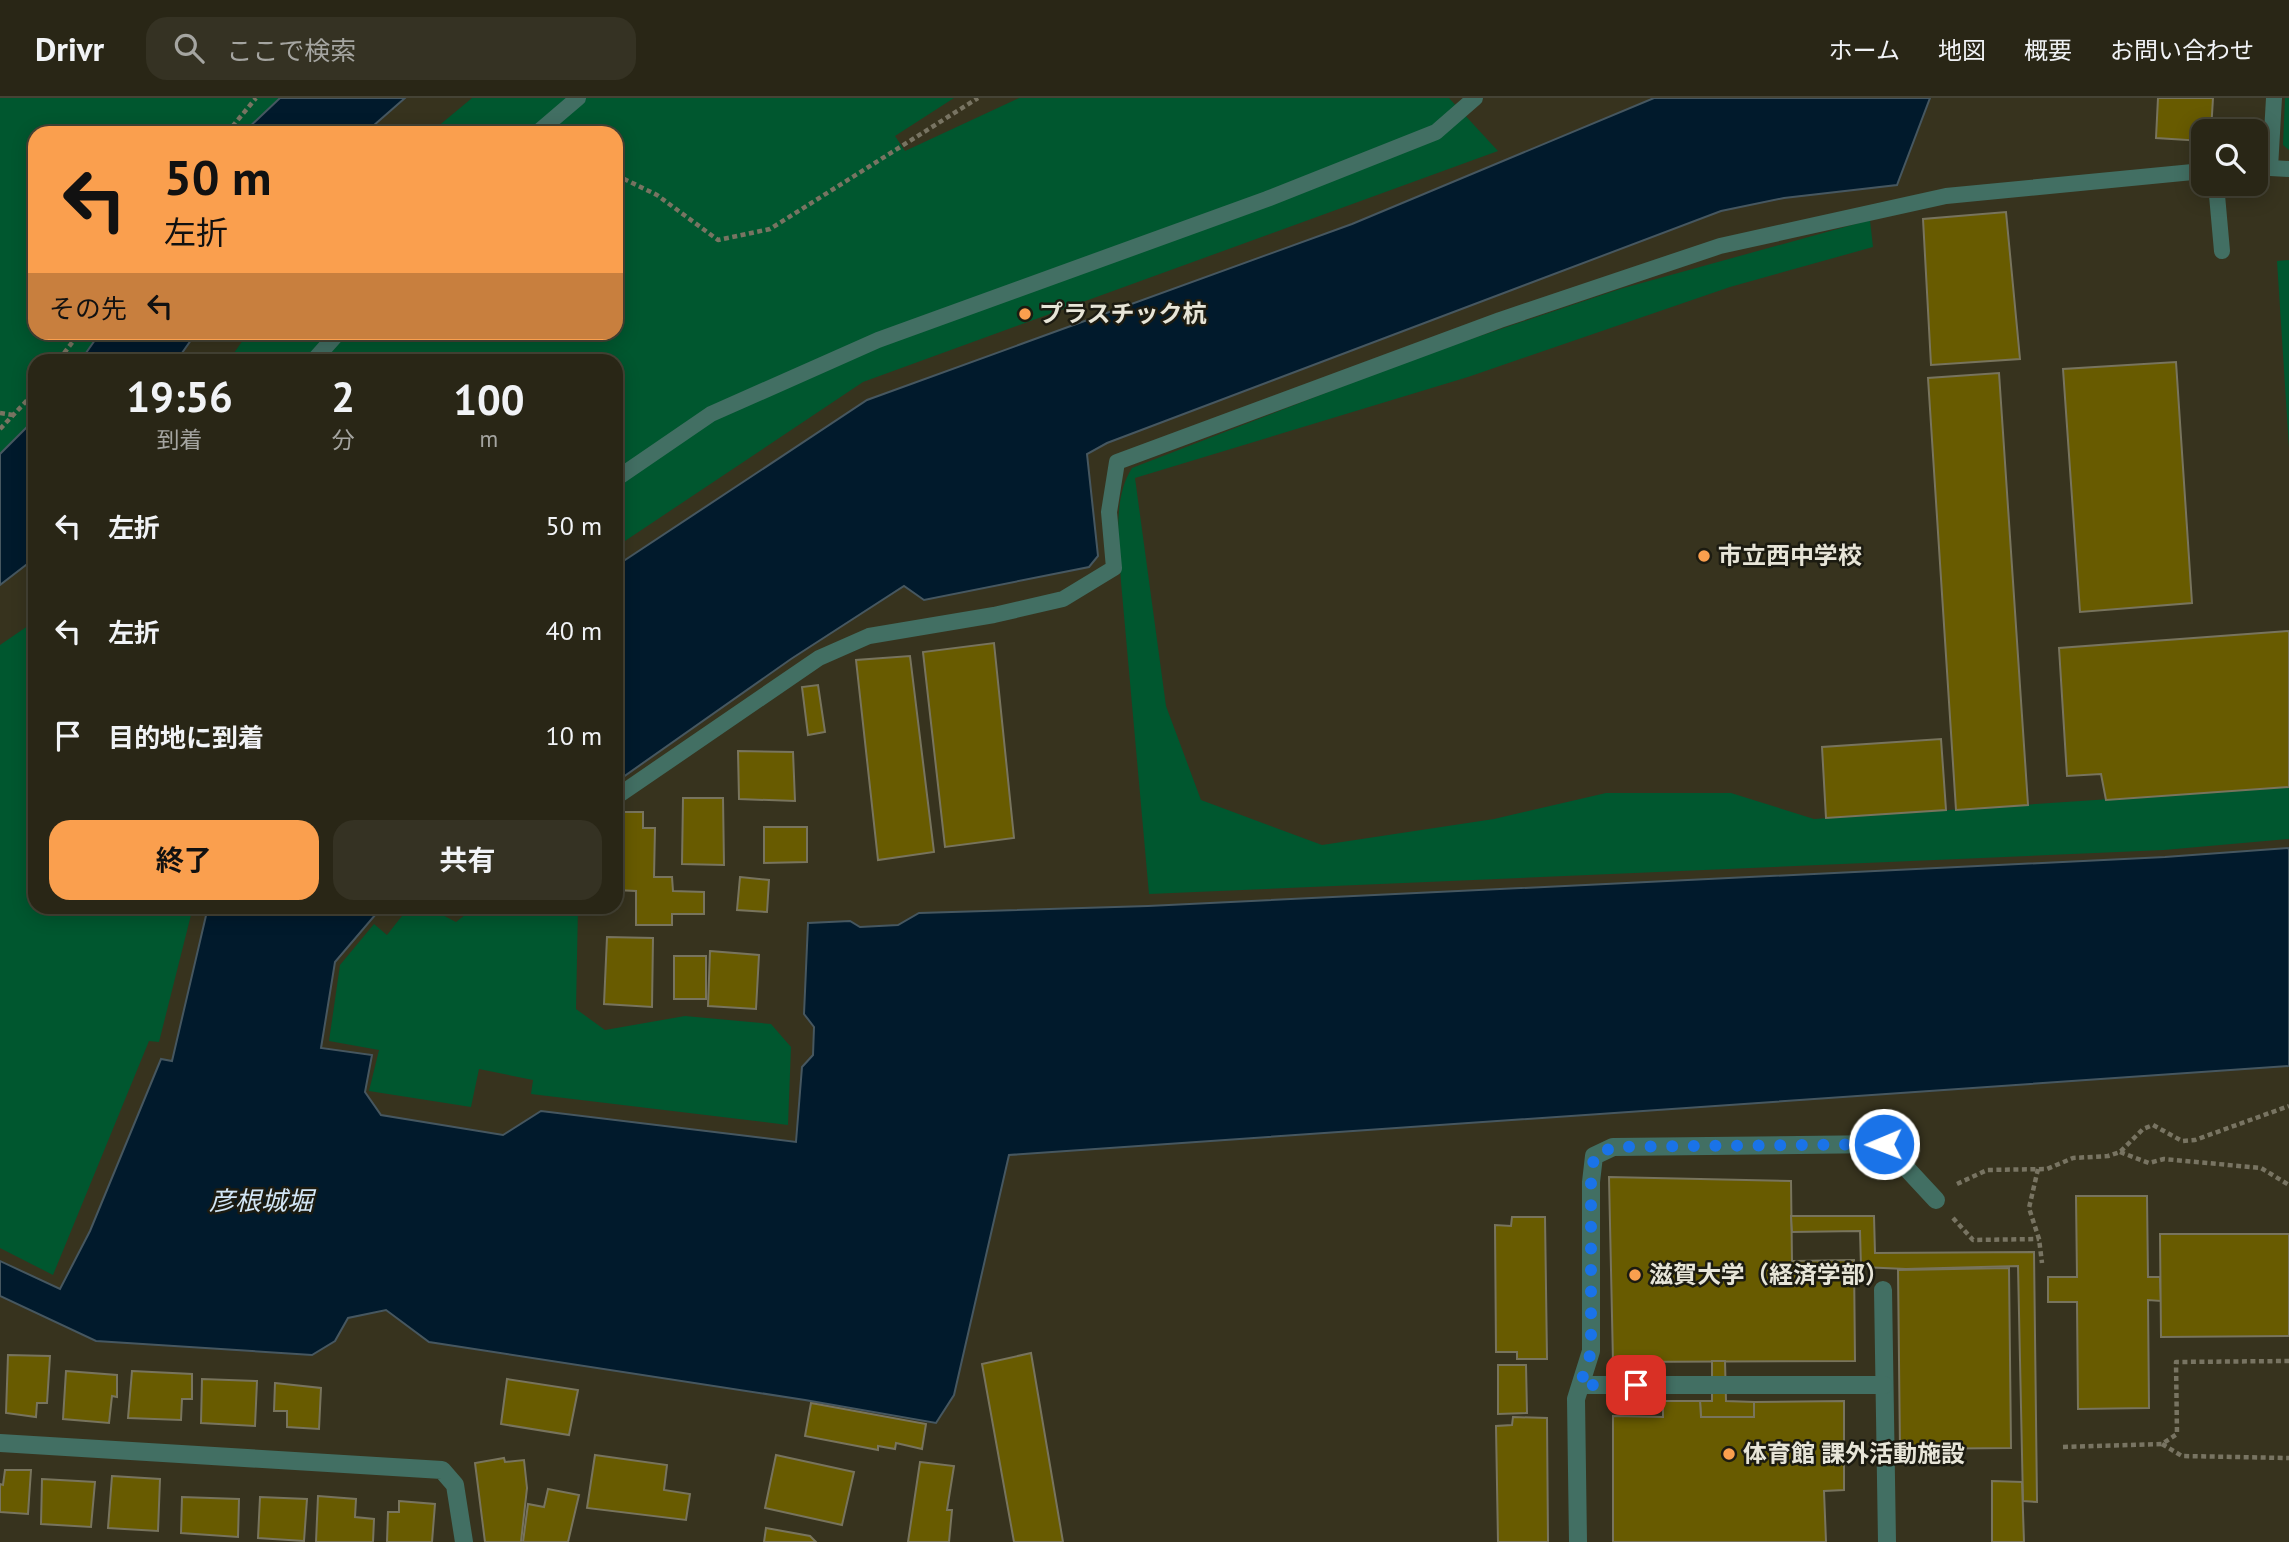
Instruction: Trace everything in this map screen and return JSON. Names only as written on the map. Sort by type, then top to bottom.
[{"type":"street","points":[[1578,1542],[1576,1399],[1591,1352],[1591,1182],[1594,1156],[1613,1147],[1884,1144],[1936,1200]]},
{"type":"street","points":[[1883,1290],[1887,1542]]},
{"type":"street","points":[[1580,1385],[1884,1385]]},
{"type":"street","points":[[0,1443],[442,1471],[455,1485],[464,1542]]},
{"type":"lane","points":[[545,126],[578,98]]},
{"type":"lane","points":[[623,474],[711,414],[866,345],[1267,199],[1436,132],[1475,98]]},
{"type":"lane","points":[[2268,136],[2274,98]]},
{"type":"lane","points":[[2268,167],[2289,169]]},
{"type":"lane","points":[[623,792],[808,666],[844,647],[869,636],[993,615],[1063,599],[1114,568],[1109,512],[1117,462],[1500,320],[1720,246],[1946,196],[2191,172]]},
{"type":"lane","points":[[2217,196],[2222,251]]},
{"type":"lane","points":[[319,354],[332,340]]},
{"type":"path","points":[[233,126],[256,98]]},
{"type":"path","points":[[623,178],[657,195],[719,240],[770,229],[978,98]]},
{"type":"path","points":[[0,429],[28,400]]},
{"type":"path","points":[[0,413],[14,415]]},
{"type":"path","points":[[2120,1152],[2143,1129],[2153,1125],[2182,1141],[2195,1140],[2289,1106]]},
{"type":"path","points":[[2039,1239],[1973,1240],[1936,1200],[1959,1182],[1987,1170],[2047,1169],[2073,1158],[2120,1152],[2149,1163],[2164,1159],[2260,1168],[2289,1185]]},
{"type":"path","points":[[2038,1169],[2029,1208],[2039,1239],[2042,1263]]},
{"type":"path","points":[[2063,1447],[2162,1444],[2177,1434],[2176,1362],[2289,1361]]},
{"type":"path","points":[[2162,1444],[2182,1456],[2289,1458]]},
{"type":"green space","points":[[0,98],[281,98],[251,126],[28,126],[28,340],[95,340],[85,354],[28,354],[28,426],[0,454]]},
{"type":"green space","points":[[472,98],[954,98],[895,136],[905,151],[1019,98],[1449,98],[1498,151],[863,382],[623,542],[623,354],[233,354],[243,340],[623,340],[623,126],[438,126]]},
{"type":"green space","points":[[2285,98],[2289,98],[2289,150],[2283,145]]},
{"type":"green space","points":[[1870,220],[1873,247],[1730,287],[1468,377],[1135,478],[1166,706],[1201,800],[1322,845],[1494,819],[1606,793],[1731,793],[1814,819],[2289,787],[2289,839],[2164,850],[1149,894],[1118,538],[1119,508],[1132,468],[1423,355],[1620,289]]},
{"type":"green space","points":[[2289,260],[2289,448],[2277,261]]},
{"type":"green space","points":[[28,626],[28,914],[191,914],[159,1042],[149,1041],[53,1275],[0,1248],[0,645]]},
{"type":"green space","points":[[404,914],[441,914],[456,922],[466,914],[578,914],[576,1009],[605,1030],[685,1016],[771,1024],[791,1047],[788,1125],[531,1094],[533,1080],[479,1069],[471,1107],[369,1091],[379,1050],[329,1041],[340,965],[374,924],[387,935]]},
{"type":"water","points":[[280,98],[405,98],[373,126],[250,126]]},
{"type":"water","points":[[1654,98],[1930,98],[1897,185],[1784,198],[1721,211],[1107,443],[1087,454],[1098,556],[1089,567],[924,600],[904,586],[791,659],[623,777],[623,561],[867,400],[1352,224]]},
{"type":"water","points":[[95,340],[191,340],[181,354],[85,354]]},
{"type":"water","points":[[28,426],[28,563],[0,585],[0,454]]},
{"type":"water","name":"彦根城堀","points":[[2289,848],[2289,1066],[1009,1155],[954,1395],[936,1423],[429,1342],[386,1310],[348,1318],[335,1341],[312,1355],[96,1341],[0,1296],[0,1261],[60,1289],[90,1231],[161,1059],[172,1061],[206,914],[376,914],[335,962],[321,1048],[372,1055],[365,1092],[381,1115],[503,1135],[541,1111],[796,1142],[802,1067],[813,1055],[814,1027],[804,1014],[808,923],[850,921],[860,927],[898,925],[919,913],[1148,906],[2165,857]]},
{"type":"building","points":[[2158,98],[2213,98],[2212,119],[2191,119],[2191,140],[2156,138]]},
{"type":"building","points":[[2006,212],[2020,359],[1931,365],[1923,219]]},
{"type":"building","points":[[2176,362],[2192,603],[2080,612],[2063,369]]},
{"type":"building","points":[[1999,373],[2028,805],[1956,810],[1928,378]]},
{"type":"building","points":[[2289,631],[2289,787],[2106,800],[2101,774],[2067,776],[2059,648]]},
{"type":"building","points":[[994,643],[1014,838],[945,847],[923,652]]},
{"type":"building","points":[[910,656],[934,852],[878,860],[856,660]]},
{"type":"building","points":[[818,685],[825,732],[808,735],[802,687]]},
{"type":"building","points":[[1941,739],[1946,810],[1826,818],[1822,747]]},
{"type":"building","points":[[738,751],[793,752],[795,801],[739,799]]},
{"type":"building","points":[[683,798],[723,798],[724,865],[682,864]]},
{"type":"building","points":[[623,812],[643,812],[643,828],[655,828],[654,877],[672,877],[673,891],[704,892],[704,914],[672,914],[672,925],[636,925],[636,891],[623,890]]},
{"type":"building","points":[[764,827],[807,827],[807,862],[764,863]]},
{"type":"building","points":[[740,877],[769,880],[767,912],[737,910]]},
{"type":"building","points":[[607,937],[653,938],[652,1007],[604,1004]]},
{"type":"building","points":[[710,951],[759,955],[756,1009],[708,1006]]},
{"type":"building","points":[[674,956],[706,956],[706,999],[674,999]]},
{"type":"building","points":[[1609,1177],[1791,1181],[1792,1261],[1854,1260],[1855,1361],[1613,1362]]},
{"type":"building","points":[[2076,1196],[2147,1196],[2148,1277],[2160,1277],[2161,1301],[2148,1300],[2149,1408],[2078,1409],[2077,1302],[2048,1302],[2048,1277],[2077,1277]]},
{"type":"building","points":[[1791,1216],[1874,1216],[1875,1253],[2034,1252],[2037,1502],[2023,1501],[2018,1266],[1906,1269],[1861,1267],[1860,1231],[1792,1232]]},
{"type":"building","points":[[1512,1217],[1545,1217],[1547,1359],[1517,1359],[1517,1352],[1496,1352],[1495,1225],[1511,1226]]},
{"type":"building","points":[[2160,1234],[2289,1234],[2289,1336],[2161,1337]]},
{"type":"building","points":[[2009,1268],[2011,1448],[1900,1449],[1898,1270]]},
{"type":"building","points":[[1031,1353],[1063,1542],[1014,1542],[982,1364]]},
{"type":"building","points":[[8,1355],[50,1356],[47,1403],[37,1403],[36,1417],[6,1413]]},
{"type":"building","points":[[1712,1361],[1725,1361],[1726,1401],[1754,1402],[1754,1417],[1701,1417],[1700,1401],[1712,1401]]},
{"type":"building","points":[[1498,1365],[1526,1365],[1527,1413],[1498,1414]]},
{"type":"building","points":[[66,1371],[117,1375],[117,1397],[112,1396],[109,1423],[63,1419]]},
{"type":"building","points":[[132,1371],[192,1374],[192,1399],[182,1399],[181,1420],[128,1418]]},
{"type":"building","points":[[202,1379],[257,1381],[255,1426],[201,1423]]},
{"type":"building","points":[[507,1379],[578,1390],[569,1435],[501,1424]]},
{"type":"building","points":[[275,1383],[321,1388],[319,1429],[287,1427],[287,1411],[274,1411]]},
{"type":"building","name":"体育館 課外活動施設","points":[[1663,1401],[1700,1401],[1701,1417],[1754,1417],[1754,1402],[1844,1401],[1844,1490],[1824,1491],[1826,1542],[1613,1542],[1613,1416],[1663,1417]]},
{"type":"building","points":[[811,1403],[926,1424],[922,1449],[896,1443],[895,1449],[878,1446],[878,1450],[805,1436]]},
{"type":"building","points":[[1513,1417],[1547,1418],[1548,1542],[1498,1542],[1496,1426],[1512,1425]]},
{"type":"building","points":[[595,1455],[667,1465],[664,1490],[690,1494],[686,1520],[587,1508]]},
{"type":"building","points":[[776,1455],[854,1472],[842,1525],[765,1508]]},
{"type":"building","points":[[504,1458],[505,1462],[524,1460],[527,1488],[521,1542],[485,1542],[475,1463]]},
{"type":"building","points":[[920,1462],[954,1466],[947,1510],[952,1510],[949,1542],[908,1542]]},
{"type":"building","points":[[5,1470],[31,1470],[28,1514],[0,1512],[0,1484],[3,1485]]},
{"type":"building","points":[[112,1476],[160,1479],[158,1531],[108,1528]]},
{"type":"building","points":[[42,1479],[95,1482],[91,1527],[41,1524]]},
{"type":"building","points":[[1992,1481],[2022,1482],[2024,1542],[1992,1542]]},
{"type":"building","points":[[548,1489],[579,1495],[568,1542],[523,1542],[528,1504],[544,1507]]},
{"type":"building","points":[[318,1496],[356,1499],[355,1517],[374,1519],[373,1542],[316,1542]]},
{"type":"building","points":[[182,1497],[239,1499],[238,1537],[181,1533]]},
{"type":"building","points":[[260,1497],[307,1499],[304,1541],[258,1538]]},
{"type":"building","points":[[399,1501],[435,1504],[432,1542],[387,1542],[388,1512],[399,1512]]},
{"type":"building","points":[[766,1528],[810,1536],[816,1542],[764,1542]]},
{"type":"place","name":"プラスチック杭","points":[[1025,314]]},
{"type":"place","name":"市立西中学校","points":[[1704,556]]},
{"type":"place","name":"滋賀大学（経済学部）","points":[[1635,1275]]},
{"type":"place","name":"体育館 課外活動施設","points":[[1729,1454]]},
{"type":"route","points":[[1636,1385],[1580,1385],[1591,1352],[1591,1182],[1594,1156],[1613,1147],[1884,1144]]}]
